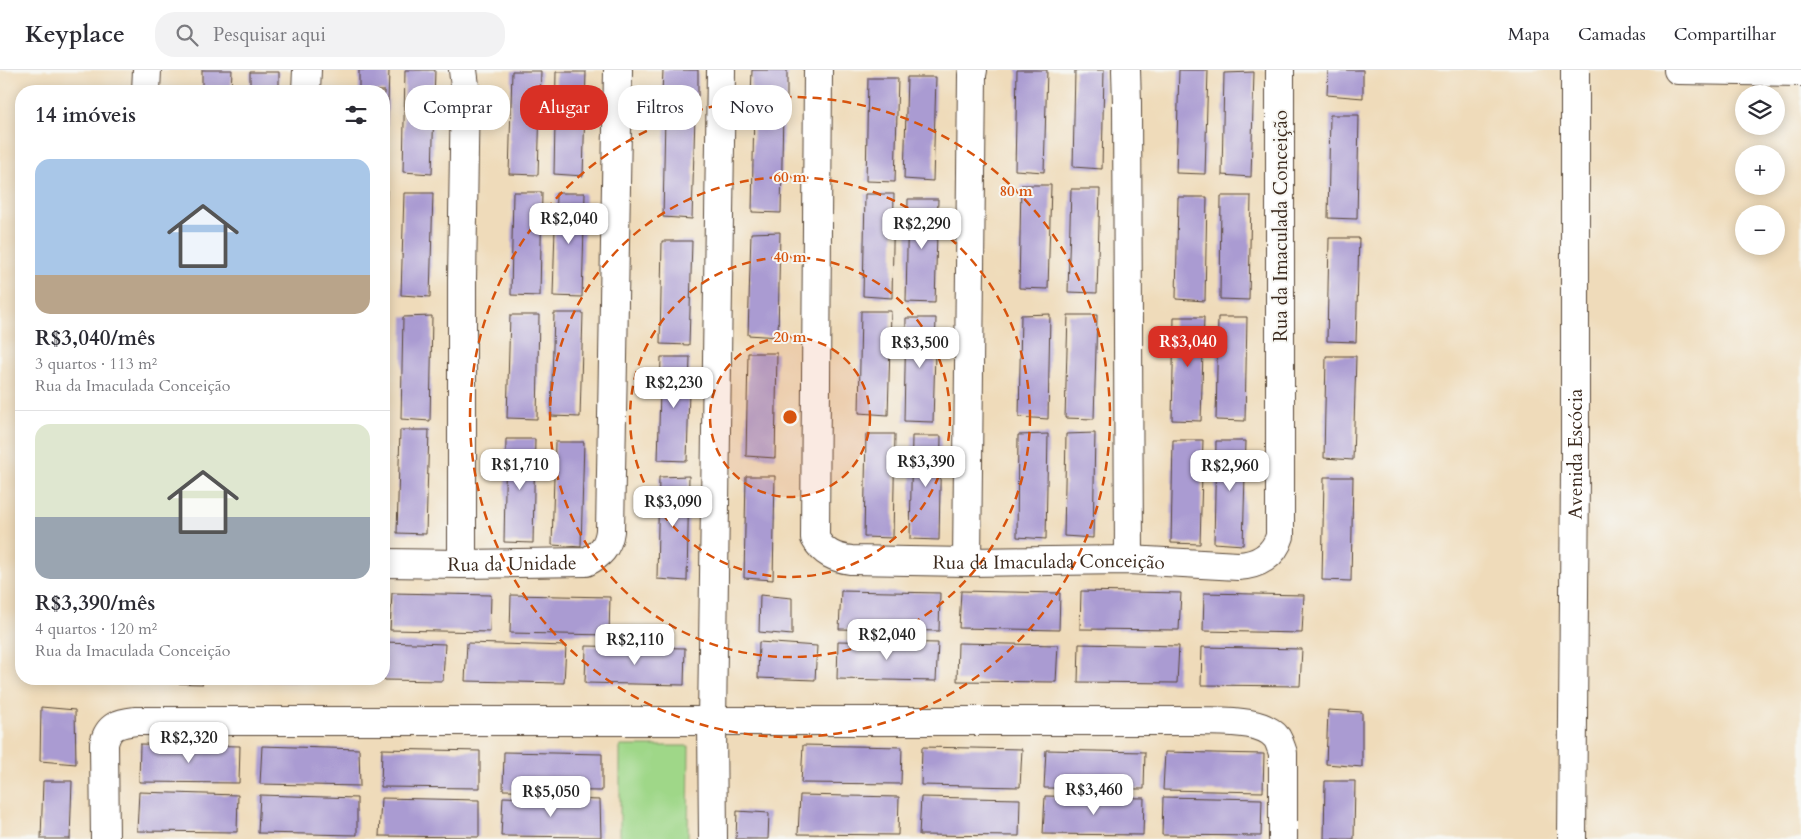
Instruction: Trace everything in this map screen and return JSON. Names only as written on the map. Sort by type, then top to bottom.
[{"type":"street","points":[[146,70],[146,85]]},
{"type":"street","points":[[306,85],[307,70]]},
{"type":"street","points":[[462,564],[462,280],[465,86],[463,70]]},
{"type":"street","name":"Rua da Unidade","points":[[390,563],[586,562],[605,548],[609,540],[618,70]]},
{"type":"street","points":[[713,839],[712,721],[722,70]]},
{"type":"street","name":"Rua da Imaculada Conceição","points":[[818,70],[815,538],[819,546],[827,553],[838,558],[851,560],[967,562],[1129,560],[1238,566],[1250,566],[1266,557],[1277,546],[1280,536],[1280,70]]},
{"type":"street","points":[[967,562],[973,70]]},
{"type":"street","points":[[1126,70],[1129,560]]},
{"type":"street","name":"Avenida Escócia","points":[[1572,839],[1575,483],[1575,70]]},
{"type":"street","points":[[1678,70],[1801,72]]},
{"type":"street","points":[[105,839],[104,744],[106,736],[111,728],[123,722],[136,721],[1200,721],[1246,724],[1259,726],[1271,733],[1277,738],[1283,753],[1283,839]]},
{"type":"green space","points":[[620,746],[689,746],[688,839],[620,839]]},
{"type":"building","points":[[202,70],[232,70],[231,85],[202,85]]},
{"type":"building","points":[[359,70],[389,70],[389,85],[359,85]]},
{"type":"building","points":[[405,70],[435,70],[435,85],[405,85],[405,130],[433,130],[432,174],[403,172]]},
{"type":"building","points":[[663,70],[698,70],[698,85],[662,85]]},
{"type":"building","points":[[752,70],[787,70],[787,85],[751,85]]},
{"type":"building","points":[[1017,70],[1047,70],[1044,172],[1015,170]]},
{"type":"building","points":[[1075,70],[1104,70],[1102,169],[1073,167]]},
{"type":"building","points":[[1179,70],[1208,70],[1205,174],[1176,173]]},
{"type":"building","points":[[1328,70],[1363,70],[1363,98],[1327,95]]},
{"type":"building","points":[[512,71],[541,71],[541,85],[520,85],[520,130],[539,130],[538,175],[509,174]]},
{"type":"building","points":[[250,72],[279,72],[279,85],[250,85]]},
{"type":"building","points":[[556,72],[586,72],[586,85],[556,85]]},
{"type":"building","points":[[1254,72],[1251,177],[1222,175],[1224,73]]},
{"type":"building","points":[[907,77],[936,77],[933,181],[904,179]]},
{"type":"building","points":[[868,78],[898,78],[895,182],[866,181]]},
{"type":"building","points":[[1330,115],[1359,115],[1357,219],[1328,218]]},
{"type":"building","points":[[555,130],[584,130],[583,176],[554,174]]},
{"type":"building","points":[[665,130],[695,130],[692,219],[663,217]]},
{"type":"building","points":[[754,130],[783,130],[781,213],[752,212]]},
{"type":"building","points":[[1021,185],[1051,185],[1048,289],[1019,288]]},
{"type":"building","points":[[1071,189],[1100,189],[1097,293],[1068,292]]},
{"type":"building","points":[[513,192],[542,192],[540,296],[511,295]]},
{"type":"building","points":[[404,193],[433,193],[430,297],[401,295]]},
{"type":"building","points":[[556,193],[585,193],[582,297],[553,296]]},
{"type":"building","points":[[865,194],[894,194],[892,298],[863,296]]},
{"type":"building","points":[[1221,196],[1251,196],[1249,300],[1220,299]]},
{"type":"building","points":[[1178,197],[1207,197],[1205,301],[1176,299]]},
{"type":"building","points":[[908,199],[938,199],[935,303],[906,302]]},
{"type":"building","points":[[780,232],[778,337],[748,335],[751,233]]},
{"type":"building","points":[[1329,238],[1359,238],[1356,342],[1327,341]]},
{"type":"building","points":[[662,241],[692,241],[689,345],[660,344]]},
{"type":"building","points":[[861,311],[891,311],[888,415],[859,413]]},
{"type":"building","points":[[554,313],[583,313],[580,417],[551,416]]},
{"type":"building","points":[[1050,314],[1048,419],[1019,417],[1021,315]]},
{"type":"building","points":[[510,315],[539,315],[537,419],[507,418]]},
{"type":"building","points":[[1068,315],[1097,315],[1094,419],[1065,418]]},
{"type":"building","points":[[432,316],[430,421],[401,419],[403,317]]},
{"type":"building","points":[[1174,317],[1204,317],[1201,421],[1172,420]]},
{"type":"building","points":[[1218,317],[1247,317],[1245,421],[1216,420]]},
{"type":"building","points":[[906,318],[936,318],[933,422],[904,421]]},
{"type":"building","points":[[748,353],[777,353],[775,458],[746,456]]},
{"type":"building","points":[[1326,356],[1356,356],[1353,460],[1324,458]]},
{"type":"building","points":[[661,357],[690,357],[687,461],[658,460]]},
{"type":"building","points":[[400,430],[429,430],[426,534],[397,533]]},
{"type":"building","points":[[1095,433],[1093,538],[1064,536],[1066,434]]},
{"type":"building","points":[[866,434],[895,434],[893,538],[864,537]]},
{"type":"building","points":[[1048,434],[1046,539],[1017,537],[1018,435]]},
{"type":"building","points":[[912,436],[941,436],[939,540],[910,539]]},
{"type":"building","points":[[506,439],[535,439],[533,543],[504,542]]},
{"type":"building","points":[[1173,440],[1203,440],[1200,544],[1171,543]]},
{"type":"building","points":[[1216,441],[1246,441],[1243,545],[1214,543]]},
{"type":"building","points":[[555,442],[584,442],[581,547],[552,545]]},
{"type":"building","points":[[689,476],[687,581],[657,579],[659,477]]},
{"type":"building","points":[[746,476],[775,476],[773,580],[744,578]]},
{"type":"building","points":[[1324,477],[1353,477],[1351,581],[1322,580]]},
{"type":"building","points":[[841,591],[940,593],[939,631],[839,629]]},
{"type":"building","points":[[961,591],[1060,593],[1059,630],[959,628]]},
{"type":"building","points":[[1081,591],[1181,593],[1179,630],[1080,629]]},
{"type":"building","points":[[392,593],[491,595],[490,632],[390,630]]},
{"type":"building","points":[[1204,593],[1304,595],[1302,633],[1203,631]]},
{"type":"building","points":[[511,595],[610,597],[609,635],[510,633]]},
{"type":"building","points":[[760,595],[792,598],[792,635],[759,632]]},
{"type":"building","points":[[838,641],[938,643],[936,681],[837,679]]},
{"type":"building","points":[[390,642],[445,644],[443,681],[390,680]]},
{"type":"building","points":[[759,642],[817,646],[815,680],[758,678]]},
{"type":"building","points":[[467,643],[566,646],[564,683],[465,681]]},
{"type":"building","points":[[958,643],[1058,645],[1056,682],[957,681]]},
{"type":"building","points":[[1079,644],[1179,646],[1177,683],[1078,682]]},
{"type":"building","points":[[586,646],[685,648],[684,685],[585,683]]},
{"type":"building","points":[[1202,647],[1302,649],[1300,686],[1201,685]]},
{"type":"building","points":[[41,707],[75,710],[76,764],[40,761]]},
{"type":"building","points":[[1328,710],[1362,712],[1362,767],[1326,764]]},
{"type":"building","points":[[140,744],[240,746],[239,783],[139,782]]},
{"type":"building","points":[[803,745],[902,747],[901,784],[801,783]]},
{"type":"building","points":[[262,746],[359,749],[360,786],[260,784]]},
{"type":"building","points":[[922,747],[1022,749],[1020,787],[921,785]]},
{"type":"building","points":[[382,749],[480,751],[480,788],[381,787]]},
{"type":"building","points":[[1046,750],[1145,752],[1144,789],[1044,788]]},
{"type":"building","points":[[504,752],[602,754],[602,791],[503,790]]},
{"type":"building","points":[[1165,752],[1264,754],[1263,792],[1163,790]]},
{"type":"building","points":[[43,781],[72,781],[70,839],[41,839]]},
{"type":"building","points":[[1325,781],[1355,781],[1354,839],[1324,839]]},
{"type":"building","points":[[139,792],[238,795],[237,832],[137,831]]},
{"type":"building","points":[[260,795],[357,798],[357,835],[258,833]]},
{"type":"building","points":[[800,795],[899,797],[898,835],[798,834]]},
{"type":"building","points":[[1045,796],[1144,798],[1143,835],[1043,834]]},
{"type":"building","points":[[503,797],[600,800],[601,837],[501,836]]},
{"type":"building","points":[[921,797],[1020,799],[1019,836],[919,835]]},
{"type":"building","points":[[1163,797],[1262,799],[1261,836],[1162,835]]},
{"type":"building","points":[[381,798],[479,800],[479,837],[379,836]]},
{"type":"building","points":[[737,811],[769,813],[768,839],[736,839]]}]
